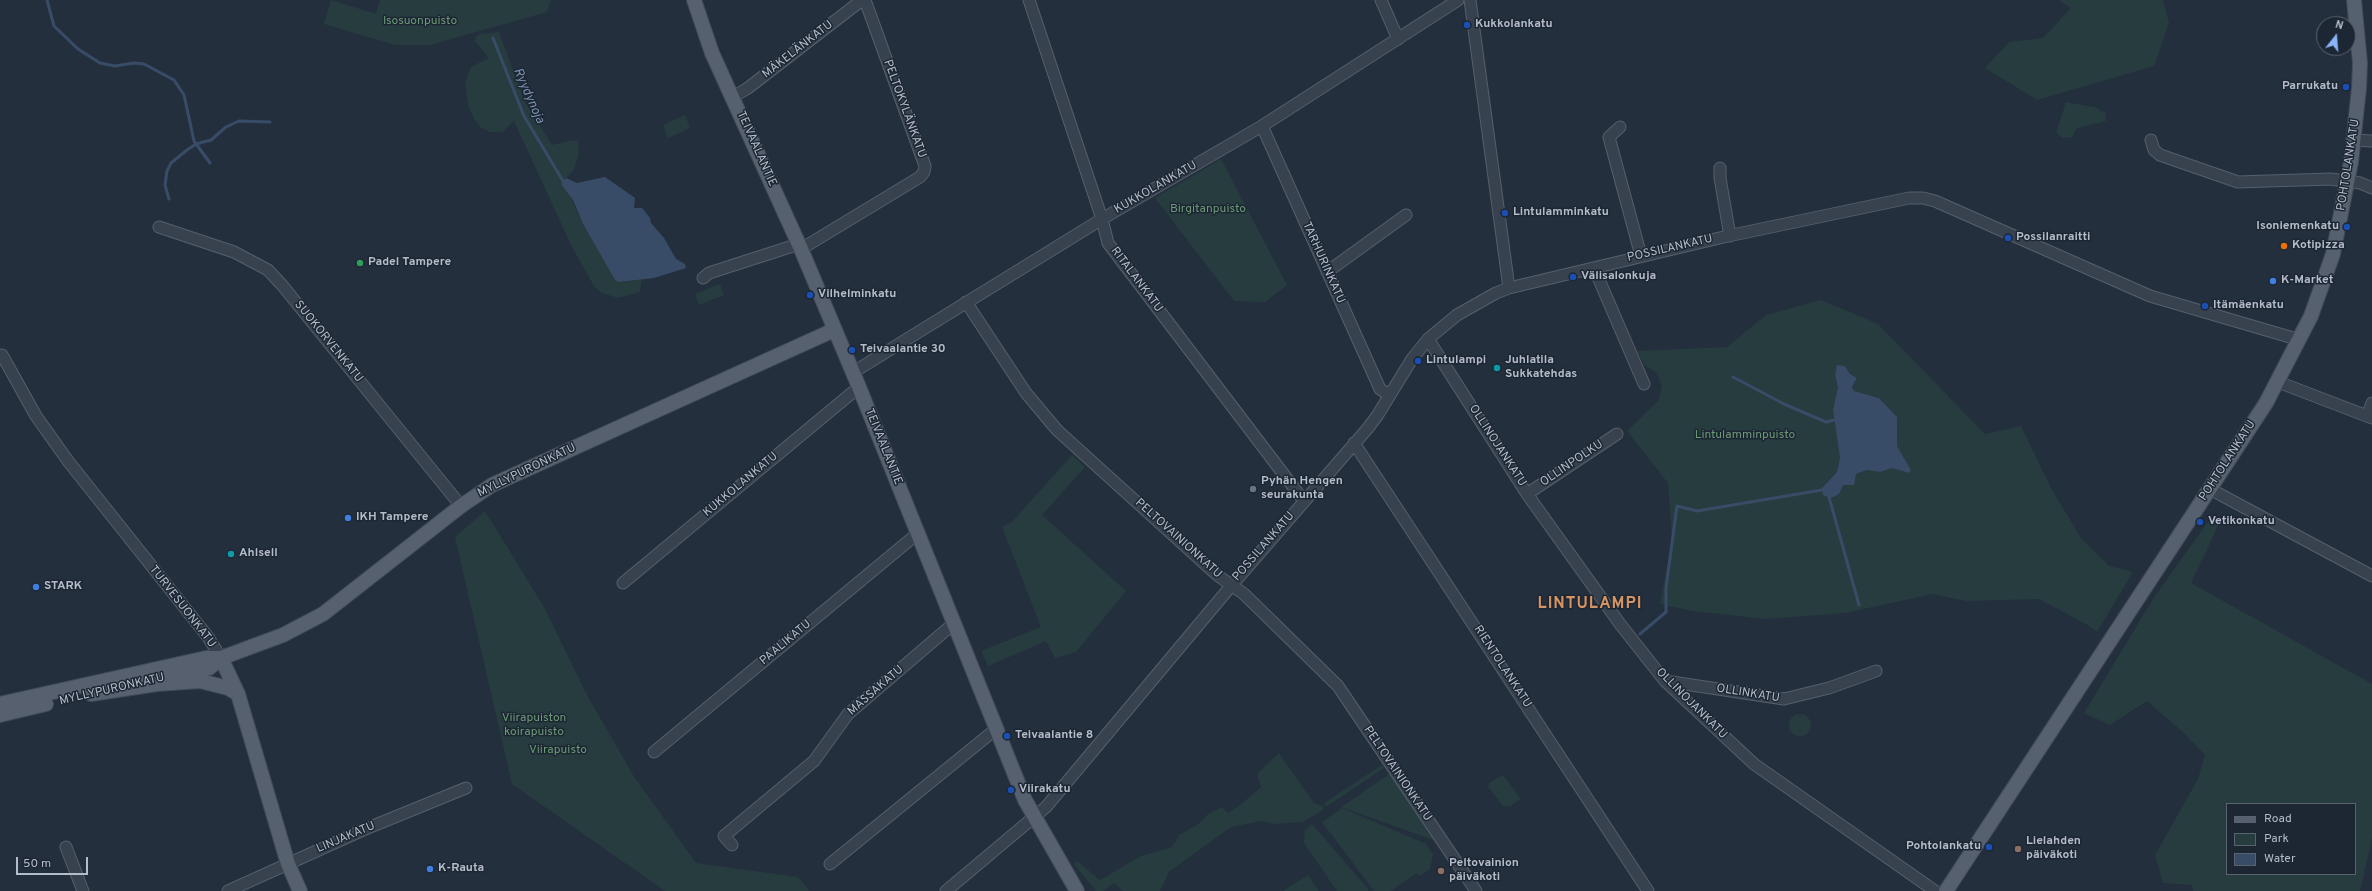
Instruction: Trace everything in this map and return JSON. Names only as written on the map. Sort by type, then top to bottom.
[{"type":"main road","name":"TEIVAALANTIE","points":[[694,0],[712,53],[800,246],[859,387],[1025,800],[1077,891]]},
{"type":"main road","name":"POHTOLANKATU","points":[[1946,891],[2210,489],[2278,382],[2300,340],[2321,292],[2331,260],[2348,181],[2354,140],[2360,63],[2354,0]]},
{"type":"main road","name":"MYLLYPURONKATU","points":[[0,715],[209,668],[221,658],[283,635],[323,614],[461,506],[508,477],[834,330]]},
{"type":"main road","name":"MYLLYPURONKATU","points":[[0,704],[206,658],[221,658]]},
{"type":"main road","name":"TURVESUONKATU","points":[[221,658],[238,694],[288,864],[300,891]]},
{"type":"main road","points":[[88,694],[157,684],[200,681],[228,688],[238,694]]},
{"type":"street","name":"MÄKELÄNKATU","points":[[733,97],[748,88],[862,0]]},
{"type":"street","name":"PELTOKYLÄNKATU","points":[[800,246],[920,177],[924,172],[925,166],[865,0]]},
{"type":"street","name":"RITALANKATU","points":[[1029,0],[1102,219],[1108,243],[1304,502]]},
{"type":"street","points":[[1381,0],[1398,39]]},
{"type":"street","name":"KUKKOLANKATU","points":[[852,373],[1102,219],[1262,126],[1458,0]]},
{"type":"street","points":[[1470,0],[1510,288]]},
{"type":"street","name":"TARHURINKATU","points":[[1262,126],[1380,389],[1389,395]]},
{"type":"street","points":[[1620,127],[1609,137],[1641,256]]},
{"type":"street","points":[[2151,140],[2154,150],[2160,155],[2238,182],[2330,178],[2348,181],[2372,188]]},
{"type":"street","points":[[2354,140],[2372,141]]},
{"type":"street","points":[[1720,168],[1720,178],[1730,236]]},
{"type":"street","name":"POSSILANKATU","points":[[946,891],[1046,807],[1231,586],[1377,416],[1412,358],[1428,339],[1466,308],[1510,288],[1730,236],[1909,198],[1923,198],[1936,201],[2150,296],[2300,340]]},
{"type":"street","points":[[1327,272],[1406,215]]},
{"type":"street","name":"SUOKORVENKATU","points":[[159,227],[234,252],[268,270],[282,285],[461,506]]},
{"type":"street","points":[[703,278],[709,274],[800,246]]},
{"type":"street","points":[[1594,268],[1644,384]]},
{"type":"street","name":"PELTOVAINIONKATU","points":[[966,302],[1026,393],[1057,430],[1231,586],[1245,595],[1338,686],[1476,891]]},
{"type":"street","name":"OLLINOJANKATU","points":[[1428,339],[1527,494],[1620,624],[1664,680],[1754,764],[1934,891]]},
{"type":"street","name":"TURVESUONKATU","points":[[2,355],[36,416],[68,461],[208,637],[221,658]]},
{"type":"street","points":[[2278,382],[2370,417],[2372,403]]},
{"type":"street","name":"KUKKOLANKATU","points":[[623,583],[859,387]]},
{"type":"street","name":"OLLINPOLKU","points":[[1527,494],[1617,434]]},
{"type":"street","name":"RIENTOLANKATU","points":[[1354,442],[1648,891]]},
{"type":"street","points":[[2210,489],[2372,576]]},
{"type":"street","name":"PAALIKATU","points":[[654,752],[918,534]]},
{"type":"street","name":"MASSAKATU","points":[[732,845],[724,836],[814,761],[848,714],[953,624]]},
{"type":"street","name":"OLLINKATU","points":[[1664,680],[1784,699],[1829,688],[1876,671]]},
{"type":"street","points":[[830,864],[996,729]]},
{"type":"street","name":"LINJAKATU","points":[[228,891],[466,788]]},
{"type":"street","points":[[66,847],[84,891]]},
{"type":"green space","name":"Isosuonpuisto","points":[[331,0],[376,14],[380,0],[551,0],[547,12],[430,45],[395,45],[324,24]]},
{"type":"green space","points":[[2059,0],[2163,0],[2169,23],[2154,66],[2037,100],[1985,68],[2009,42],[2043,38],[2071,8]]},
{"type":"green space","points":[[499,32],[524,100],[552,145],[573,140],[578,141],[579,153],[574,170],[563,181],[583,224],[615,280],[623,282],[642,279],[640,292],[618,298],[602,293],[594,286],[572,247],[514,121],[502,132],[490,132],[480,127],[474,119],[468,105],[465,82],[471,67],[489,58],[475,41],[476,37],[481,34]]},
{"type":"green space","points":[[2066,102],[2098,108],[2099,111],[2105,112],[2106,121],[2077,128],[2072,137],[2063,138],[2056,133]]},
{"type":"green space","points":[[685,115],[690,128],[668,138],[663,125]]},
{"type":"green space","name":"Birgitanpuisto","points":[[1221,159],[1287,285],[1265,302],[1234,301],[1155,198]]},
{"type":"green space","points":[[720,284],[724,295],[699,305],[695,294]]},
{"type":"green space","name":"Lintulamminpuisto","points":[[1821,300],[1878,324],[1985,434],[2021,426],[2052,490],[2081,538],[2109,566],[2133,572],[2097,632],[2086,624],[2039,599],[1966,601],[1933,594],[1845,613],[1766,619],[1692,611],[1660,604],[1672,539],[1668,483],[1627,431],[1658,401],[1662,386],[1656,372],[1645,366],[1637,351],[1727,347],[1766,315]],"holes":[[[1838,365],[1845,366],[1850,374],[1857,378],[1852,387],[1854,391],[1879,398],[1897,417],[1897,446],[1911,470],[1909,473],[1892,468],[1880,472],[1867,470],[1856,474],[1843,485],[1822,493],[1822,488],[1837,472],[1840,458],[1833,410],[1838,387],[1835,375]]]},
{"type":"green space","points":[[1072,455],[1085,467],[1042,515],[1126,591],[1076,652],[1055,658],[1046,641],[988,666],[981,651],[1041,627],[1002,527],[1012,522]]},
{"type":"green space","name":"Viirapuisto","points":[[485,511],[544,607],[587,695],[633,775],[696,863],[798,877],[810,891],[665,891],[512,784],[455,537]]},
{"type":"green space","points":[[2210,519],[2219,524],[2191,583],[2372,684],[2372,838],[2360,891],[2193,891],[2192,885],[2163,883],[2155,855],[2198,779],[2205,755],[2183,732],[2147,701],[2110,725],[2084,713],[2153,599]]},
{"type":"green space","points":[[1800,714],[1808,717],[1811,725],[1808,733],[1800,736],[1792,733],[1789,725],[1792,717]]},
{"type":"green space","points":[[1279,753],[1314,803],[1323,806],[1323,810],[1303,822],[1274,824],[1261,821],[1231,827],[1169,872],[1160,891],[1123,891],[1114,883],[1103,891],[1096,891],[1074,864],[1077,861],[1100,880],[1141,856],[1172,847],[1179,835],[1200,823],[1207,815],[1222,807],[1228,813],[1239,806],[1261,787],[1257,774]]},
{"type":"green space","points":[[1382,765],[1384,768],[1326,807],[1324,803]]},
{"type":"green space","points":[[1391,773],[1436,841],[1341,807]]},
{"type":"green space","points":[[1503,775],[1521,799],[1510,806],[1503,806],[1488,787],[1489,783]]},
{"type":"green space","points":[[1342,808],[1426,844],[1433,854],[1430,869],[1420,876],[1417,873],[1391,891],[1374,891],[1322,822]]},
{"type":"green space","points":[[1312,824],[1369,890],[1368,891],[1337,891],[1304,843],[1305,830]]},
{"type":"green space","points":[[1308,875],[1319,891],[1283,891]]},
{"type":"water","points":[[605,177],[635,198],[634,208],[642,208],[650,218],[651,223],[664,238],[676,259],[685,264],[686,268],[654,278],[619,282],[615,280],[583,224],[573,200],[561,184],[566,178],[577,183]]},
{"type":"water","points":[[1837,365],[1845,366],[1850,374],[1857,378],[1852,387],[1854,391],[1879,398],[1897,417],[1897,446],[1911,470],[1909,473],[1892,468],[1880,472],[1867,470],[1856,474],[1854,485],[1843,485],[1839,494],[1831,498],[1823,495],[1822,488],[1837,472],[1840,458],[1833,410],[1838,387],[1835,375]]},
{"type":"waterway","points":[[47,0],[54,26],[78,49],[100,63],[115,66],[134,63],[144,64],[174,80],[184,95],[194,141],[210,163]]},
{"type":"waterway","name":"Ryydynoja","points":[[493,38],[524,116],[563,181]]},
{"type":"waterway","points":[[169,199],[165,185],[167,171],[171,163],[187,150],[196,144],[211,140],[226,127],[239,121],[270,122]]},
{"type":"waterway","points":[[1733,377],[1784,404],[1826,422],[1834,420]]},
{"type":"waterway","points":[[1640,634],[1666,612],[1666,588],[1677,506],[1697,511],[1822,490]]},
{"type":"waterway","points":[[1829,497],[1859,605]]},
{"type":"place","name":"Kukkolankatu","points":[[1467,25]]},
{"type":"place","name":"Parrukatu","points":[[2346,87]]},
{"type":"place","name":"Lintulamminkatu","points":[[1505,213]]},
{"type":"place","name":"Isoniemenkatu","points":[[2347,227]]},
{"type":"place","name":"Possilanraitti","points":[[2008,238]]},
{"type":"place","name":"Kotipizza","points":[[2284,246]]},
{"type":"place","name":"Padel Tampere","points":[[360,263]]},
{"type":"place","name":"Välisalonkuja","points":[[1573,277]]},
{"type":"place","name":"K-Market","points":[[2273,281]]},
{"type":"place","name":"Vilhelminkatu","points":[[810,295]]},
{"type":"place","name":"Itämäenkatu","points":[[2205,306]]},
{"type":"place","name":"Teivaalantie 30","points":[[852,350]]},
{"type":"place","name":"Lintulampi","points":[[1418,361]]},
{"type":"place","name":"Juhlatila Sukkatehdas","points":[[1497,368]]},
{"type":"place","name":"Pyhän Hengen seurakunta","points":[[1253,489]]},
{"type":"place","name":"IKH Tampere","points":[[348,518]]},
{"type":"place","name":"Vetikonkatu","points":[[2200,522]]},
{"type":"place","name":"Ahlsell","points":[[231,554]]},
{"type":"place","name":"STARK","points":[[36,587]]},
{"type":"place","name":"Teivaalantie 8","points":[[1007,736]]},
{"type":"place","name":"Viirakatu","points":[[1011,790]]},
{"type":"place","name":"Pohtolankatu","points":[[1989,847]]},
{"type":"place","name":"Lielahden päiväkoti","points":[[2018,849]]},
{"type":"place","name":"K-Rauta","points":[[430,869]]},
{"type":"place","name":"Peltovainion päiväkoti","points":[[1441,871]]},
{"type":"district","name":"LINTULAMPI","points":[[1590,605]]},
{"type":"park label","name":"Viirapuiston koirapuisto","points":[[534,726]]}]
